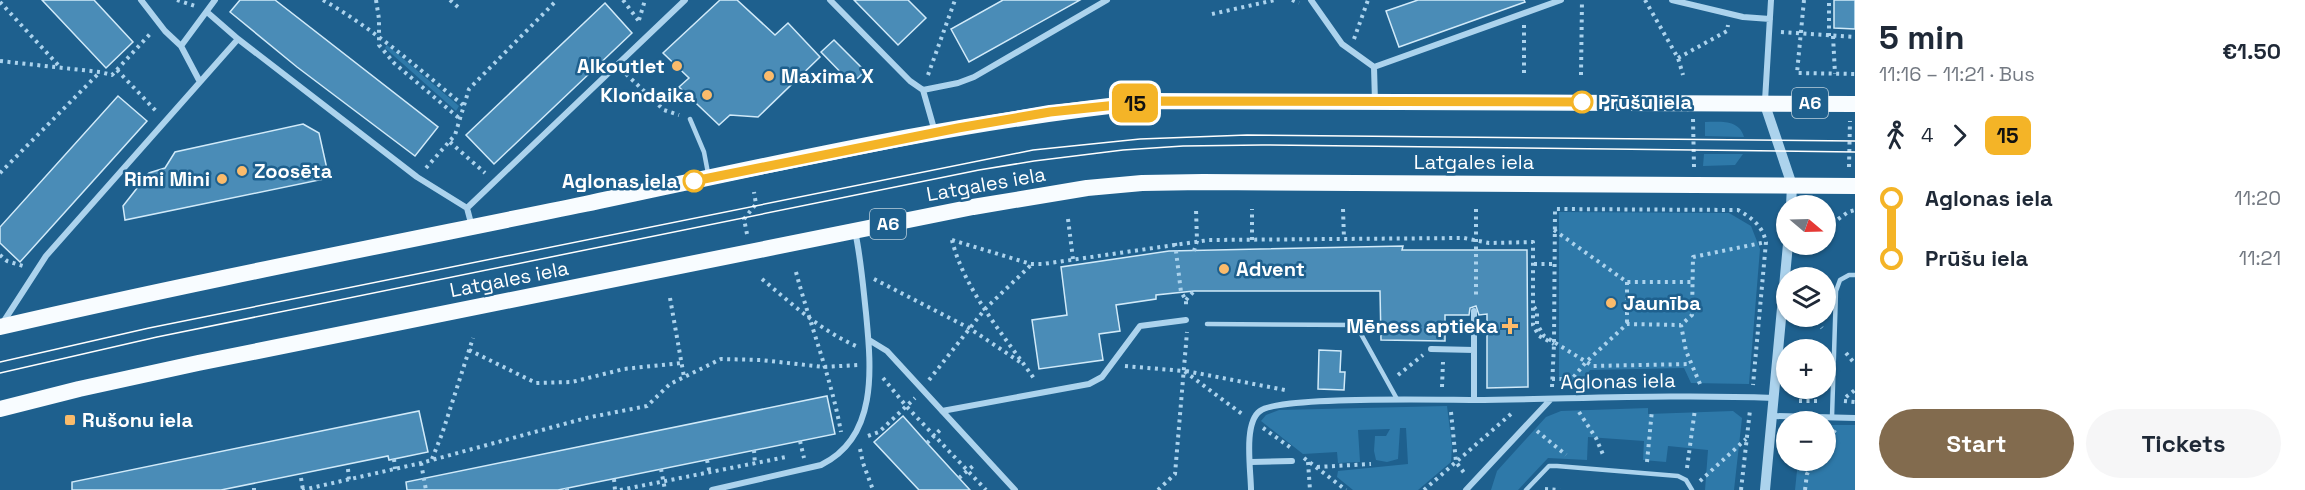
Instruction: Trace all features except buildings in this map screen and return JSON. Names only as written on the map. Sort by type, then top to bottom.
[{"type":"highway","name":"A6","points":[[0,327],[149,292],[935,132],[1050,112],[1155,101],[1855,104]]},
{"type":"highway","name":"Latgales iela","points":[[0,410],[79,389],[198,363],[985,205],[1087,188],[1142,183],[1214,182],[1855,186]]},
{"type":"street","points":[[141,0],[159,25],[181,46],[200,82]]},
{"type":"street","points":[[181,46],[215,0]]},
{"type":"street","points":[[467,208],[685,0]]},
{"type":"street","points":[[830,0],[910,81],[923,90],[935,132]]},
{"type":"street","points":[[923,90],[958,83],[974,77],[1107,0]]},
{"type":"street","points":[[1311,0],[1342,44],[1374,67]]},
{"type":"street","points":[[1374,67],[1561,0]]},
{"type":"street","points":[[1672,0],[1732,14],[1770,19]]},
{"type":"street","points":[[1771,0],[1764,102],[1792,185],[1792,195]]},
{"type":"street","points":[[207,12],[238,39],[417,177],[467,208],[472,227]]},
{"type":"street","points":[[0,327],[46,256],[238,39]]},
{"type":"street","points":[[1374,67],[1375,102]]},
{"type":"street","points":[[712,490],[821,465],[835,458],[852,438],[862,418],[868,398],[872,365],[855,231]]},
{"type":"street","points":[[1765,490],[1787,255]]},
{"type":"street","points":[[1474,311],[1474,400]]},
{"type":"street","points":[[942,411],[1089,384],[1102,376],[1140,326],[1186,320]]},
{"type":"street","points":[[869,340],[887,351],[1015,490]]},
{"type":"street","points":[[1431,349],[1474,350]]},
{"type":"street","name":"Aglonas iela","points":[[1466,490],[1551,398],[1705,395],[1774,398]]},
{"type":"street","points":[[1251,490],[1250,434],[1252,421],[1259,412],[1270,406],[1398,400],[1551,398]]},
{"type":"street","points":[[1836,417],[1855,418]]},
{"type":"street","points":[[1251,462],[1292,460]]},
{"type":"lane","points":[[690,119],[704,152],[708,178]]},
{"type":"lane","points":[[1832,411],[1836,291],[1840,280],[1849,275],[1855,275]]},
{"type":"lane","points":[[1207,324],[1356,325],[1398,400]]},
{"type":"lane","points":[[1526,490],[1549,466],[1678,476],[1686,480],[1691,490]]},
{"type":"path","points":[[323,0],[379,36],[463,105]]},
{"type":"path","points":[[376,0],[379,45],[394,63],[460,119]]},
{"type":"path","points":[[450,0],[458,7]]},
{"type":"path","points":[[417,177],[456,135],[469,89],[557,0]]},
{"type":"path","points":[[624,0],[648,35]]},
{"type":"path","points":[[639,20],[645,0]]},
{"type":"path","points":[[923,90],[955,0]]},
{"type":"path","points":[[1212,14],[1275,0]]},
{"type":"path","points":[[1350,50],[1368,0]]},
{"type":"path","points":[[1581,75],[1582,0]]},
{"type":"path","points":[[1645,0],[1678,58],[1683,75]]},
{"type":"path","points":[[1804,0],[1797,73],[1855,74]]},
{"type":"path","points":[[1829,0],[1835,74]]},
{"type":"path","points":[[0,2],[60,67]]},
{"type":"path","points":[[1524,12],[1524,73]]},
{"type":"path","points":[[1678,58],[1727,31],[1732,14]]},
{"type":"path","points":[[0,61],[112,75],[159,25]]},
{"type":"path","points":[[1769,32],[1855,37]]},
{"type":"path","points":[[617,65],[664,110],[690,119]]},
{"type":"path","points":[[117,70],[165,122]]},
{"type":"path","points":[[0,173],[100,72]]},
{"type":"path","points":[[1693,119],[1694,167]]},
{"type":"path","points":[[1849,167],[1850,120]]},
{"type":"path","points":[[450,142],[495,182]]},
{"type":"path","points":[[747,234],[744,219],[756,204],[754,192]]},
{"type":"path","points":[[1194,250],[1197,241],[1196,209]]},
{"type":"path","points":[[1252,209],[1252,240]]},
{"type":"path","points":[[1343,209],[1344,239]]},
{"type":"path","points":[[1474,311],[1476,304],[1476,209]]},
{"type":"path","points":[[1551,398],[1554,344],[1555,209],[1738,210],[1751,217],[1764,231],[1766,242],[1741,490]]},
{"type":"path","points":[[1836,221],[1855,210]]},
{"type":"path","points":[[1068,219],[1073,259]]},
{"type":"path","points":[[1554,230],[1627,282],[1692,282]]},
{"type":"path","points":[[1044,393],[985,309],[956,258],[952,240],[1031,264],[1197,241],[1464,238],[1489,243],[1533,242],[1535,331],[1542,340],[1554,344],[1593,366],[1691,364]]},
{"type":"path","points":[[1552,379],[1572,379],[1627,324],[1681,325],[1692,315],[1693,257],[1766,242]]},
{"type":"path","points":[[1158,490],[1175,474],[1187,339],[1186,300],[1181,292],[1175,243]]},
{"type":"path","points":[[0,255],[18,265],[38,269]]},
{"type":"path","points":[[873,490],[862,463],[858,439],[879,432],[907,407],[985,309],[1031,264]]},
{"type":"path","points":[[1534,264],[1554,264]]},
{"type":"path","points":[[796,272],[808,318],[836,401],[842,439]]},
{"type":"path","points":[[862,275],[969,328],[1023,364]]},
{"type":"path","points":[[762,279],[808,318],[837,338],[870,353]]},
{"type":"path","points":[[1627,282],[1627,324]]},
{"type":"path","points":[[1186,300],[1194,291]]},
{"type":"path","points":[[670,298],[684,377]]},
{"type":"path","points":[[1681,325],[1686,351],[1705,395]]},
{"type":"path","points":[[432,459],[472,338]]},
{"type":"path","points":[[1388,383],[1431,349]]},
{"type":"path","points":[[1442,400],[1443,349]]},
{"type":"path","points":[[468,350],[536,383],[572,382],[624,369],[681,363]]},
{"type":"path","points":[[301,478],[302,490],[350,481],[586,418],[647,406],[670,384],[721,359],[761,360],[824,367],[872,365],[907,407],[986,490]]},
{"type":"path","points":[[1110,365],[1184,371],[1298,393],[1308,403]]},
{"type":"path","points":[[1184,371],[1252,421]]},
{"type":"path","points":[[1844,401],[1848,394],[1855,390]]},
{"type":"path","points":[[1647,472],[1652,397]]},
{"type":"path","points":[[1566,398],[1596,438],[1608,469]]},
{"type":"path","points":[[1424,490],[1515,410],[1518,399]]},
{"type":"path","points":[[1450,400],[1456,462],[1472,483]]},
{"type":"path","points":[[1686,480],[1695,409]]},
{"type":"path","points":[[927,443],[951,420]]},
{"type":"path","points":[[1527,422],[1564,453],[1575,467]]},
{"type":"path","points":[[1691,490],[1746,439]]},
{"type":"path","points":[[620,490],[813,451]]},
{"type":"path","points":[[959,478],[984,456]]},
{"type":"path","points":[[394,459],[395,469]]},
{"type":"path","points":[[1308,461],[1310,490]]},
{"type":"path","points":[[421,463],[426,490]]},
{"type":"path","points":[[1316,467],[1371,464]]},
{"type":"path","points":[[348,469],[350,481]]},
{"type":"path","points":[[661,469],[665,490]]},
{"type":"path","points":[[1805,490],[1809,471]]},
{"type":"path","points":[[614,479],[615,490]]},
{"type":"path","points":[[1540,490],[1540,488],[1560,490]]},
{"type":"shaded area","points":[[387,45],[459,106],[456,111],[385,48]]},
{"type":"shaded area","points":[[1705,122],[1733,124],[1742,131],[1744,137],[1705,136]]},
{"type":"shaded area","points":[[1704,154],[1743,154],[1735,165],[1703,166]]},
{"type":"shaded area","points":[[1559,212],[1729,213],[1751,226],[1760,249],[1749,384],[1691,383],[1684,368],[1590,370],[1581,382],[1559,381]]},
{"type":"shaded area","points":[[1447,406],[1452,446],[1451,462],[1418,490],[1353,490],[1337,477],[1338,471],[1408,464],[1406,428],[1400,428],[1398,459],[1387,462],[1376,460],[1375,436],[1386,436],[1390,429],[1358,430],[1360,462],[1338,463],[1337,452],[1303,454],[1261,421],[1266,415],[1279,410]]},
{"type":"shaded area","points":[[1648,408],[1648,414],[1733,411],[1742,418],[1734,490],[1705,490],[1708,450],[1668,446],[1666,462],[1643,460],[1644,441],[1588,437],[1587,460],[1548,458],[1518,490],[1491,490],[1497,471],[1546,417],[1561,411]]},
{"type":"shaded area","points":[[1836,425],[1855,425],[1855,490],[1795,490],[1797,471],[1836,471]]},
{"type":"tram line","points":[[0,362],[149,328],[1033,150],[1140,139],[1247,135],[1855,141]]},
{"type":"tram line","points":[[0,373],[157,337],[979,170],[1123,150],[1183,146],[1262,145],[1855,152]]},
{"type":"bus line","name":"15","points":[[694,181],[935,132],[1050,112],[1155,101],[1582,102]]},
{"type":"place","name":"Alkoutlet","points":[[677,66]]},
{"type":"place","name":"Maxima X","points":[[769,76]]},
{"type":"place","name":"Klondaika","points":[[707,95]]},
{"type":"place","name":"Prūšu iela","points":[[1582,102]]},
{"type":"place","name":"Zoosēta","points":[[242,171]]},
{"type":"place","name":"Rimi Mini","points":[[222,179]]},
{"type":"place","name":"Aglonas iela","points":[[694,181]]},
{"type":"place","name":"Advent","points":[[1224,269]]},
{"type":"place","name":"Jaunība","points":[[1611,303]]},
{"type":"place","name":"Mēness aptieka","points":[[1510,326]]},
{"type":"place","name":"Rušonu iela","points":[[70,420]]}]
